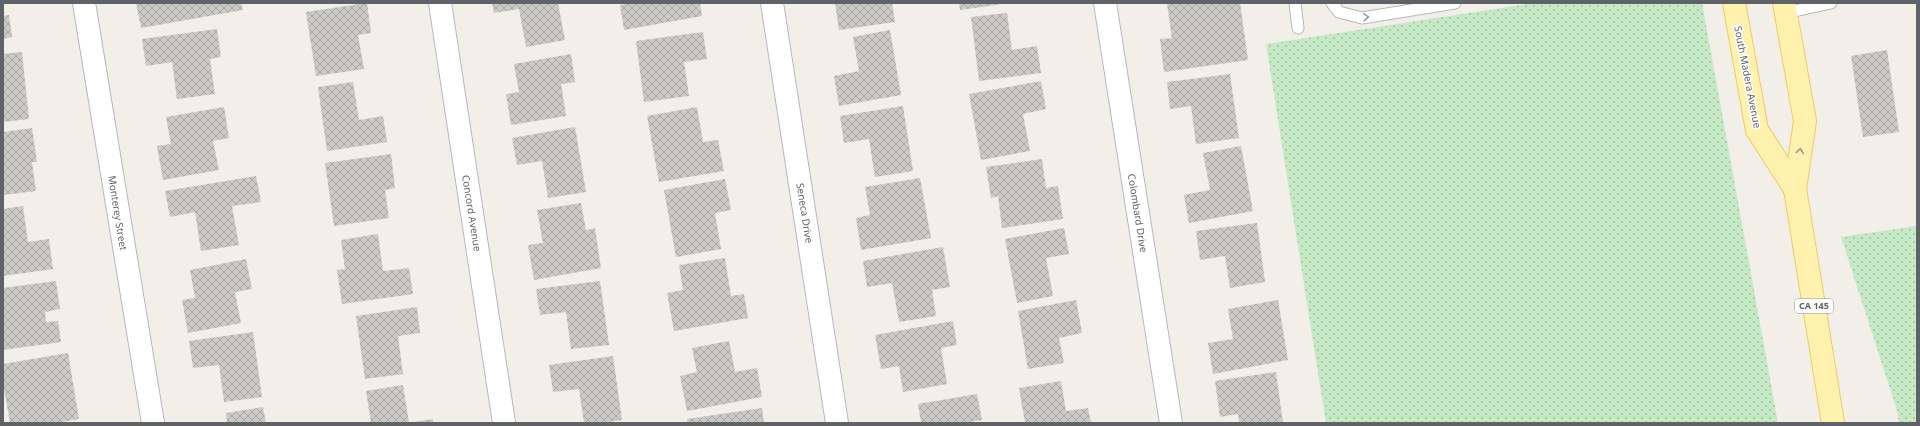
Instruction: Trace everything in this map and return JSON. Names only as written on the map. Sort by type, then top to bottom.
[{"type":"main road","name":"South Madera Avenue","points":[[1734,3],[1757,130],[1795,189]]},
{"type":"main road","name":"South Madera Avenue","points":[[1784,8],[1805,121],[1795,189],[1833,423]]},
{"type":"street","name":"Monterey Street","points":[[84,3],[152,423]]},
{"type":"street","name":"Concord Avenue","points":[[440,3],[504,423]]},
{"type":"street","name":"Seneca Drive","points":[[772,3],[837,423]]},
{"type":"street","name":"Colombard Drive","points":[[1105,3],[1171,423]]},
{"type":"lane","points":[[1295,3],[1298,28]]},
{"type":"lane","points":[[1332,3],[1339,12],[1362,18],[1455,3]]},
{"type":"lane","points":[[1784,8],[1831,3]]},
{"type":"green space","points":[[1534,3],[1702,3],[1778,423],[1326,423],[1266,44]]},
{"type":"green space","points":[[1917,226],[1917,423],[1899,423],[1897,410],[1841,237]]},
{"type":"building","points":[[136,3],[241,3],[243,10],[141,28]]},
{"type":"building","points":[[367,3],[371,33],[358,35],[364,69],[316,76],[306,12]]},
{"type":"building","points":[[492,3],[558,3],[565,40],[526,47],[519,9],[494,13]]},
{"type":"building","points":[[630,3],[700,3],[702,16],[624,30],[620,5]]},
{"type":"building","points":[[835,3],[892,3],[895,22],[839,30]]},
{"type":"building","points":[[959,3],[1002,3],[1002,4],[960,10]]},
{"type":"building","points":[[1240,3],[1248,60],[1164,72],[1160,39],[1172,38],[1167,4]]},
{"type":"building","points":[[1007,13],[1012,50],[1037,46],[1041,73],[979,81],[971,17]]},
{"type":"building","points":[[9,15],[12,37],[3,39],[3,16]]},
{"type":"building","points":[[217,29],[221,57],[210,59],[215,94],[177,99],[172,62],[146,66],[142,39]]},
{"type":"building","points":[[890,30],[901,95],[839,106],[834,76],[859,71],[853,37]]},
{"type":"building","points":[[703,32],[707,59],[684,62],[689,96],[644,102],[636,41]]},
{"type":"building","points":[[1887,50],[1899,132],[1863,137],[1851,56]]},
{"type":"building","points":[[22,52],[29,119],[3,122],[3,54]]},
{"type":"building","points":[[571,54],[575,82],[561,84],[566,116],[511,125],[506,94],[519,92],[514,64]]},
{"type":"building","points":[[1230,74],[1239,138],[1196,144],[1191,106],[1170,109],[1167,82]]},
{"type":"building","points":[[1041,81],[1046,109],[1023,114],[1030,151],[981,160],[969,94]]},
{"type":"building","points":[[353,82],[359,120],[383,116],[387,142],[327,151],[318,87]]},
{"type":"building","points":[[903,106],[913,171],[875,177],[869,139],[844,143],[840,116]]},
{"type":"building","points":[[224,107],[229,138],[213,141],[219,170],[163,180],[157,146],[171,144],[166,117]]},
{"type":"building","points":[[697,107],[703,142],[718,140],[724,171],[659,182],[647,116]]},
{"type":"building","points":[[575,127],[586,192],[548,198],[542,161],[517,165],[512,138]]},
{"type":"building","points":[[32,128],[37,162],[32,162],[36,191],[3,195],[3,132]]},
{"type":"building","points":[[1241,146],[1253,211],[1189,223],[1184,195],[1210,190],[1203,153]]},
{"type":"building","points":[[391,154],[395,188],[385,190],[389,218],[334,226],[325,163]]},
{"type":"building","points":[[1042,159],[1046,188],[1058,186],[1063,219],[1002,228],[998,196],[991,198],[986,167]]},
{"type":"building","points":[[256,176],[261,202],[232,206],[239,245],[201,251],[195,212],[170,217],[165,191]]},
{"type":"building","points":[[920,178],[931,238],[861,250],[856,218],[870,215],[865,187]]},
{"type":"building","points":[[725,179],[731,210],[715,213],[721,249],[676,257],[664,190]]},
{"type":"building","points":[[581,203],[586,230],[595,228],[601,268],[534,280],[528,245],[543,243],[537,210]]},
{"type":"building","points":[[23,206],[28,242],[49,239],[53,269],[3,276],[3,209]]},
{"type":"building","points":[[1257,223],[1265,282],[1230,288],[1225,256],[1200,260],[1196,231]]},
{"type":"building","points":[[1064,228],[1069,254],[1046,258],[1053,296],[1017,303],[1005,239]]},
{"type":"building","points":[[378,234],[383,271],[409,268],[413,294],[342,304],[337,270],[345,269],[341,240]]},
{"type":"building","points":[[943,247],[950,287],[932,290],[936,316],[899,322],[892,283],[867,287],[863,261]]},
{"type":"building","points":[[725,258],[731,296],[744,294],[748,318],[674,331],[667,293],[683,290],[679,265]]},
{"type":"building","points":[[246,259],[252,289],[235,292],[241,323],[188,333],[182,300],[195,298],[190,270]]},
{"type":"building","points":[[56,281],[60,309],[45,312],[46,322],[58,321],[61,342],[3,350],[3,288]]},
{"type":"building","points":[[600,281],[609,345],[571,349],[566,312],[540,315],[536,289]]},
{"type":"building","points":[[1076,300],[1082,333],[1059,338],[1064,363],[1028,369],[1018,311]]},
{"type":"building","points":[[1278,300],[1288,360],[1213,374],[1208,343],[1233,339],[1228,309]]},
{"type":"building","points":[[417,307],[420,333],[398,336],[403,374],[365,379],[356,316]]},
{"type":"building","points":[[953,321],[957,345],[941,348],[947,384],[903,392],[899,366],[881,369],[875,335]]},
{"type":"building","points":[[253,332],[262,397],[224,402],[219,365],[193,368],[189,341]]},
{"type":"building","points":[[729,341],[735,372],[757,368],[762,397],[687,411],[680,376],[697,372],[692,348]]},
{"type":"building","points":[[68,353],[79,419],[55,423],[10,423],[3,383],[3,364]]},
{"type":"building","points":[[613,356],[622,420],[602,423],[584,423],[579,389],[553,392],[549,365]]},
{"type":"building","points":[[1276,372],[1283,423],[1239,423],[1238,414],[1220,417],[1215,381]]},
{"type":"building","points":[[1061,381],[1066,411],[1088,408],[1091,423],[1025,423],[1019,388]]},
{"type":"building","points":[[403,385],[409,423],[371,423],[366,391]]},
{"type":"building","points":[[977,394],[982,420],[963,423],[921,423],[918,404]]},
{"type":"building","points":[[263,407],[266,423],[227,423],[226,413]]},
{"type":"building","points":[[762,408],[764,423],[687,423],[687,419]]},
{"type":"building","points":[[433,419],[433,423],[413,423],[413,422]]}]
